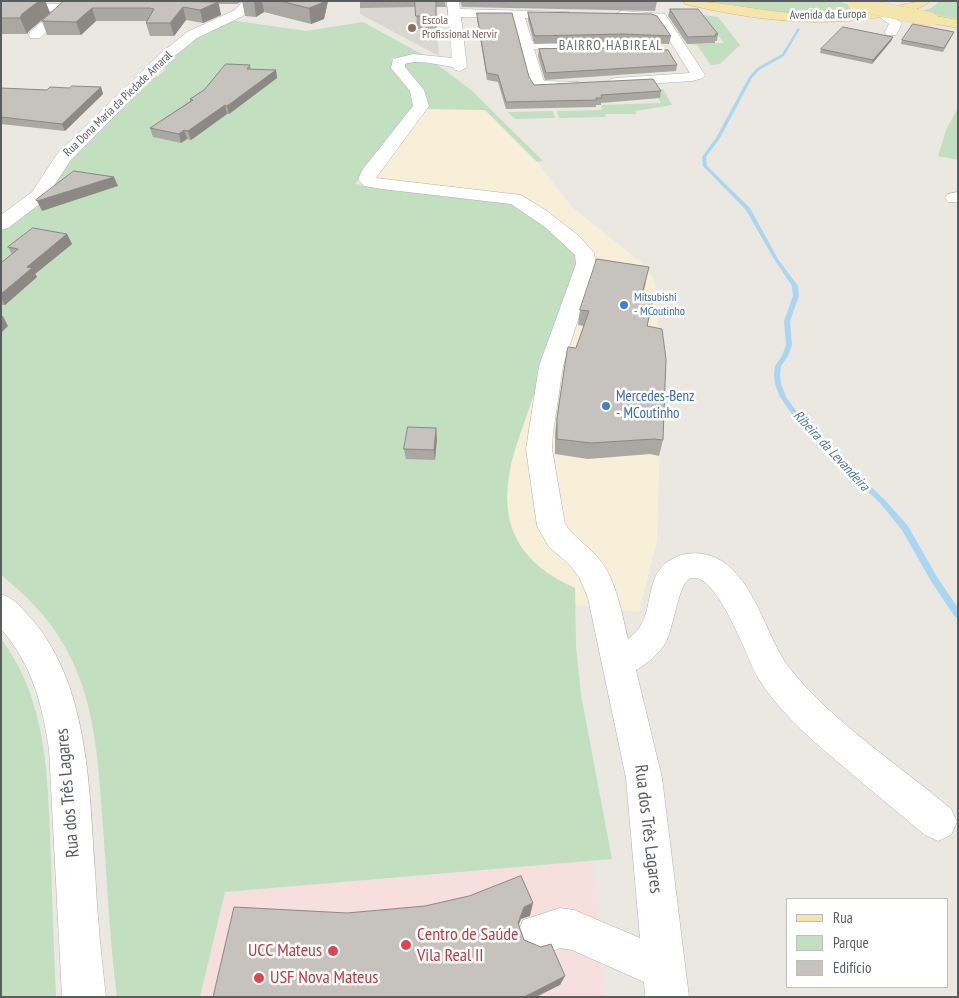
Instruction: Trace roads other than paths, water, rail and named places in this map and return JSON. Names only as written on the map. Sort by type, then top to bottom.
[{"type":"main road","points":[[689,1],[731,10]]},
{"type":"main road","points":[[703,1],[713,6],[731,10]]},
{"type":"main road","points":[[842,1],[856,2],[958,23]]},
{"type":"main road","name":"Avenida da Europa","points":[[731,10],[802,17],[837,17],[881,13],[924,1]]},
{"type":"street","points":[[36,35],[70,5]]},
{"type":"street","points":[[1,17],[7,7],[70,5],[104,8]]},
{"type":"street","points":[[217,9],[247,5]]},
{"type":"street","name":"Rua Dona Maria da Piedade Amaral","points":[[1,224],[39,196],[63,158],[166,56],[197,32],[235,15],[247,5]]},
{"type":"street","points":[[454,7],[518,14],[583,15]]},
{"type":"street","name":"Rua dos Três Lagares","points":[[454,7],[460,65],[430,58],[404,59],[398,62],[398,68],[417,90],[421,106],[366,179],[370,182],[386,185],[506,197],[519,200],[579,247],[586,258],[586,264],[551,366],[540,433],[540,449],[550,526],[559,540],[585,563],[596,579],[604,598],[644,778],[666,984]]},
{"type":"street","points":[[881,13],[896,22],[891,32]]},
{"type":"street","points":[[518,14],[538,86],[586,84]]},
{"type":"street","points":[[605,83],[698,76],[698,73],[659,17],[611,15]]},
{"type":"street","points":[[527,48],[674,37]]},
{"type":"street","points":[[527,48],[622,48],[683,51]]},
{"type":"street","points":[[618,664],[643,647],[652,635],[662,613],[666,590],[671,576],[687,566],[698,565],[710,569],[729,587],[767,664],[798,704],[938,822]]},
{"type":"street","name":"Rua dos Três Lagares","points":[[1,607],[23,629],[38,653],[52,686],[64,727],[70,773],[79,944],[84,997]]},
{"type":"street","points":[[538,935],[560,928],[574,930],[666,984]]},
{"type":"waterway","name":"Ribeira da Levandeira","points":[[798,29],[783,55],[758,69],[750,78],[718,138],[704,157],[705,166],[748,209],[776,259],[795,286],[796,296],[787,321],[789,345],[785,356],[778,366],[777,374],[778,384],[783,397],[805,428],[882,501],[905,528],[934,579],[958,615]]},
{"type":"place","name":"Escola Profissional Nervir","points":[[412,28]]},
{"type":"place","name":"Mitsubishi - MCoutinho","points":[[624,305]]},
{"type":"place","name":"Mercedes-Benz - MCoutinho","points":[[606,406]]},
{"type":"place","name":"Centro de Saúde Vila Real II","points":[[406,945]]},
{"type":"place","name":"UCC Mateus","points":[[333,951]]},
{"type":"place","name":"USF Nova Mateus","points":[[259,978]]},
{"type":"district","name":"BAIRRO HABIREAL","points":[[611,46]]}]
